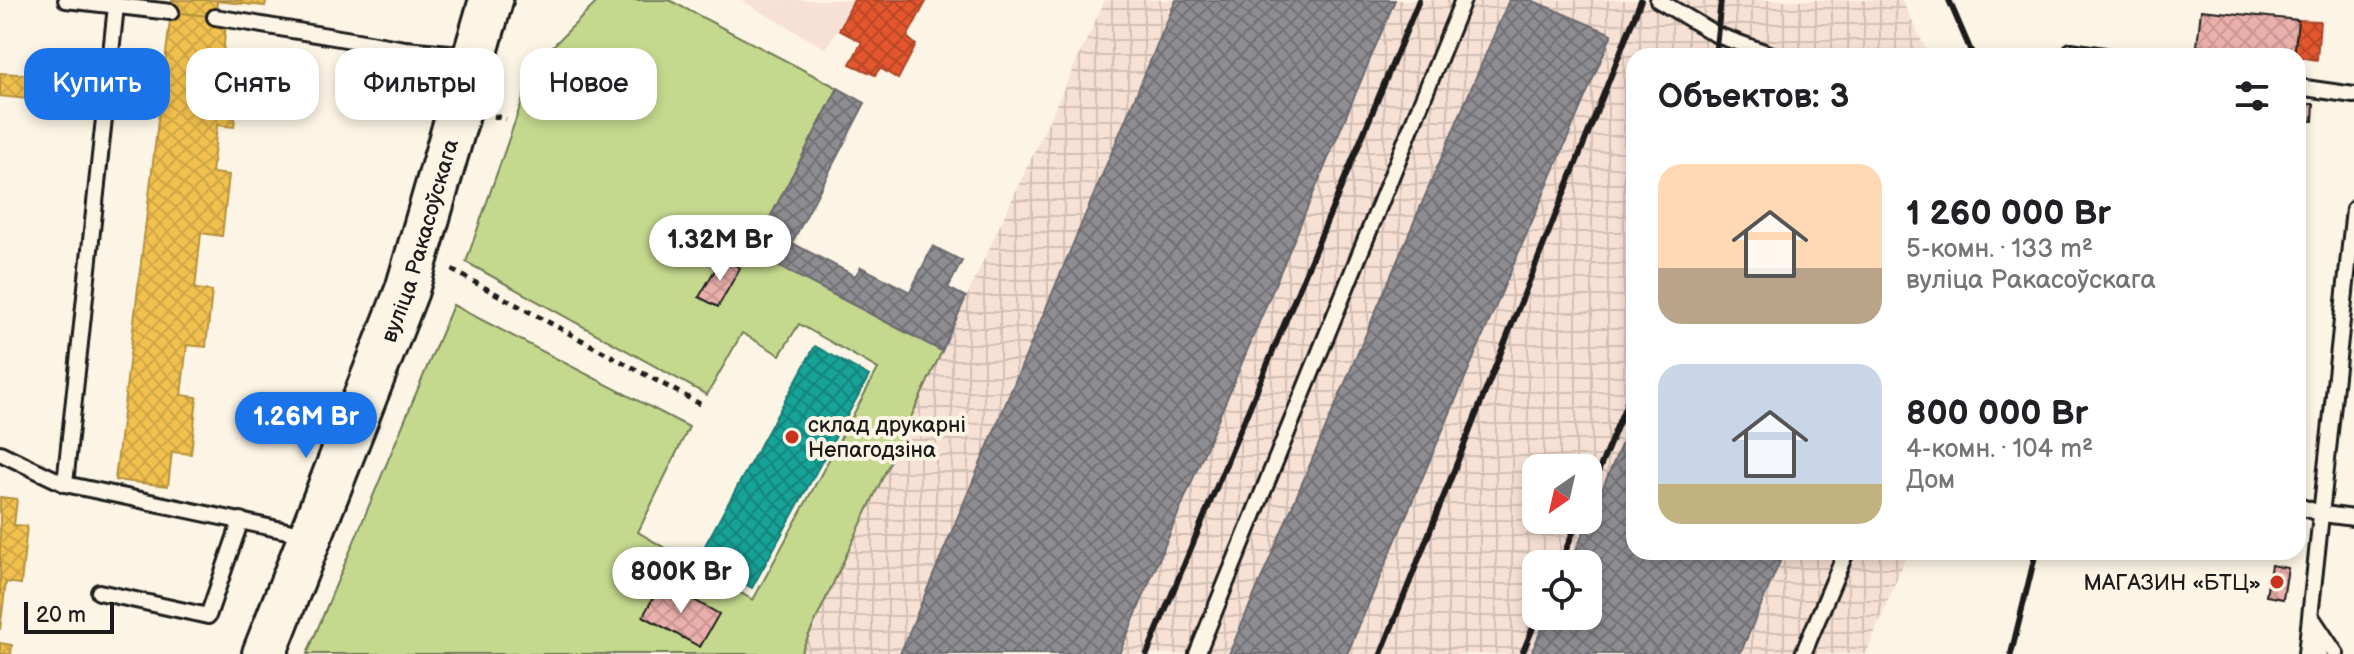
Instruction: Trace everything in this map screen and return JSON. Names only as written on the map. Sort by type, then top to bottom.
[{"type":"main road","name":"вуліца Ракасоўскага","points":[[479,48],[491,0]]},
{"type":"main road","name":"вуліца Ракасоўскага","points":[[264,654],[407,290],[458,120]]},
{"type":"lane","points":[[66,0],[171,12]]},
{"type":"lane","points":[[1197,654],[1463,0]]},
{"type":"lane","points":[[1658,0],[1717,35],[1753,48]]},
{"type":"lane","points":[[65,484],[116,6]]},
{"type":"lane","points":[[215,17],[399,48]]},
{"type":"lane","points":[[2306,88],[2354,95]]},
{"type":"lane","points":[[2306,654],[2352,256],[2354,209]]},
{"type":"lane","points":[[0,453],[65,484],[312,537]]},
{"type":"lane","points":[[2306,509],[2354,518]]},
{"type":"lane","points":[[99,592],[208,616],[241,520]]},
{"type":"lane","points":[[1803,654],[1843,560]]},
{"type":"lane","points":[[2312,618],[2319,654]]},
{"type":"lane","points":[[2312,618],[2336,654]]},
{"type":"path","points":[[452,270],[700,404]]},
{"type":"shaded area","points":[[741,0],[854,0],[826,49]]},
{"type":"shaded area","points":[[1105,0],[1902,0],[1925,48],[1626,48],[1626,560],[1905,560],[1866,654],[800,654]]},
{"type":"green space","points":[[599,0],[669,0],[838,88],[752,252],[942,351],[800,654],[307,654],[453,305],[689,427],[638,532],[753,600],[878,369],[799,324],[780,355],[742,333],[707,395],[466,262],[520,107],[520,120],[657,120],[657,48],[551,48]]},
{"type":"building: Жильё","points":[[172,0],[266,0],[265,6],[217,1],[215,17],[171,12]]},
{"type":"building: Жильё","points":[[172,0],[266,0],[265,6],[217,1],[215,17],[171,12]]},
{"type":"building: Жильё","points":[[171,12],[215,17],[226,24],[224,48],[186,48],[186,120],[235,120],[234,127],[217,125],[212,173],[229,175],[222,236],[201,233],[195,289],[212,291],[206,347],[187,345],[181,395],[197,397],[191,454],[172,452],[168,486],[115,480],[158,120],[170,120],[170,48],[167,48]]},
{"type":"building: Жильё","points":[[0,73],[24,74],[24,99],[0,96]]},
{"type":"building: Жильё","points":[[0,497],[17,499],[14,525],[27,526],[21,584],[6,582],[0,630]]},
{"type":"building: Жильё","points":[[0,643],[12,645],[11,654],[0,654]]},
{"type":"building: Торговля","points":[[854,0],[927,0],[907,37],[916,45],[898,79],[880,68],[875,75],[850,64],[862,42],[839,30]]},
{"type":"building: Торговля","points":[[2298,20],[2320,21],[2317,60],[2306,58],[2306,48],[2295,48]]},
{"type":"building: Учреждения","points":[[815,346],[869,376],[752,588],[698,558]]},
{"type":"building: Промзона","points":[[1176,0],[1395,0],[1119,654],[900,654]]},
{"type":"building: Промзона","points":[[1509,0],[1531,0],[1612,34],[1347,654],[1229,654]]},
{"type":"building: Промзона","points":[[838,88],[865,103],[792,243],[855,276],[861,267],[910,292],[933,246],[962,261],[948,288],[966,297],[942,351],[752,252]]},
{"type":"building: Промзона","points":[[1626,434],[1626,560],[1781,560],[1740,654],[1531,654],[1541,630],[1602,630],[1602,550],[1576,550],[1583,534],[1602,534],[1602,490]]},
{"type":"building: Прочее","points":[[2201,10],[2298,20],[2295,48],[2197,46]]},
{"type":"building: Прочее","points":[[2306,104],[2314,104],[2313,121],[2306,121]]},
{"type":"building: Прочее","points":[[722,258],[740,268],[718,307],[699,297]]},
{"type":"building: Прочее","name":"МАГАЗИН «БТЦ»","points":[[2271,565],[2288,568],[2283,599],[2266,596]]},
{"type":"building: Прочее","points":[[662,582],[719,614],[700,647],[643,616]]},
{"type":"railway","points":[[1147,654],[1419,0]]},
{"type":"railway","points":[[1381,654],[1641,0]]},
{"type":"railway","points":[[1716,48],[1721,0]]},
{"type":"railway","points":[[1949,0],[1970,48]]},
{"type":"railway","points":[[1602,463],[1626,405]]},
{"type":"railway","points":[[1566,550],[1572,534]]},
{"type":"railway","points":[[2011,654],[2034,560]]},
{"type":"railway","points":[[1522,654],[1532,630]]},
{"type":"place","name":"склад друкарні Непагодзіна","points":[[792,437]]},
{"type":"place","name":"МАГАЗИН «БТЦ»","points":[[2277,582]]}]
